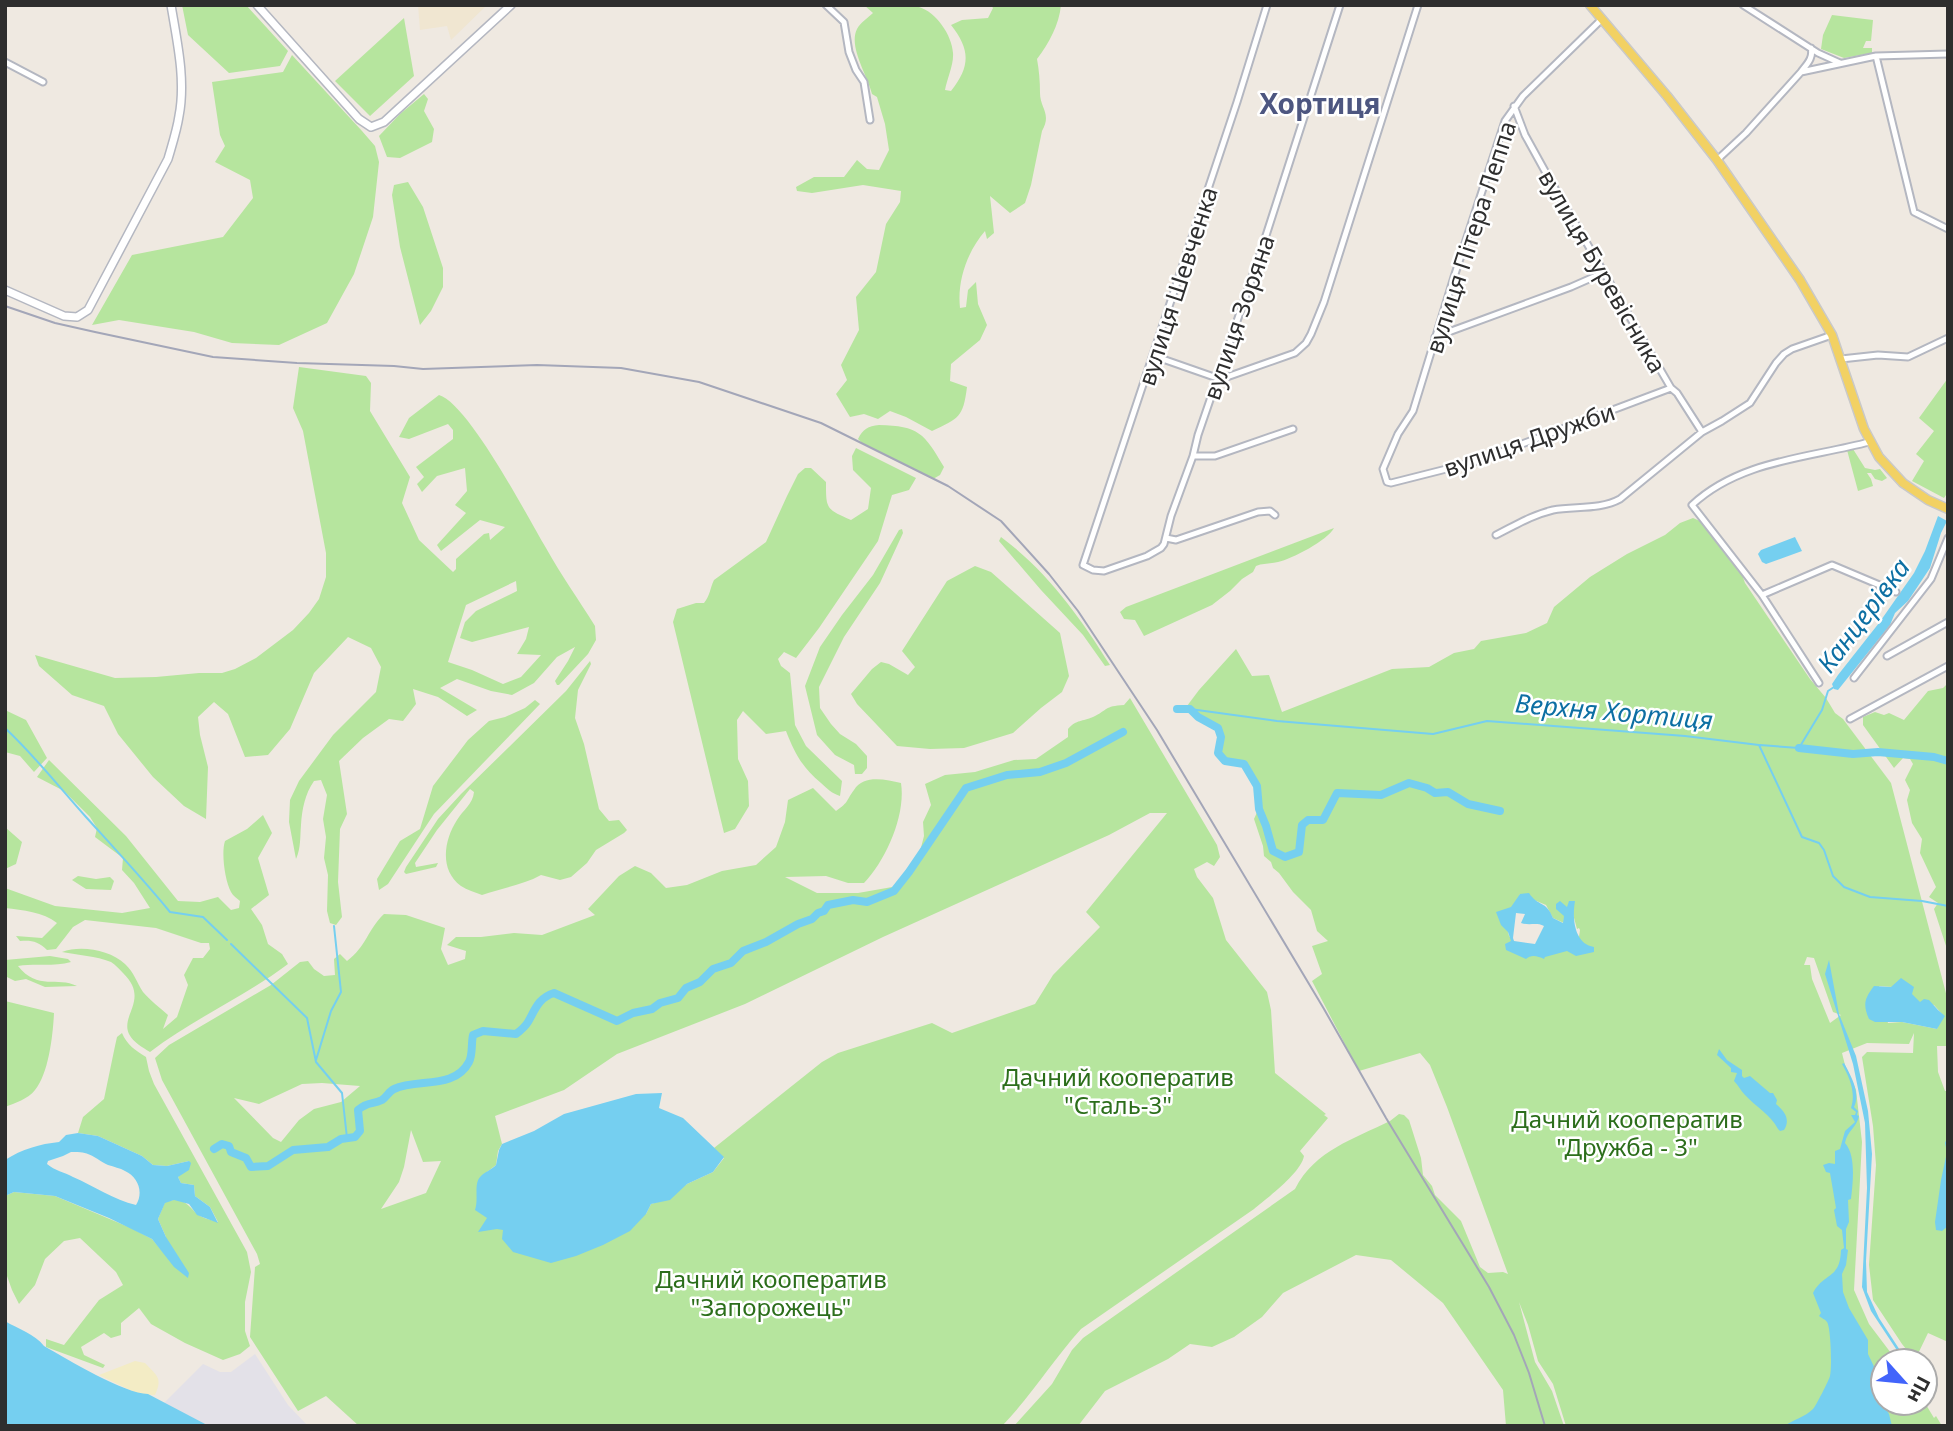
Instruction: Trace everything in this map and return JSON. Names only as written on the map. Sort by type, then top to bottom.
[{"type":"main road","points":[[1590,5],[1717,160],[1800,280],[1832,335],[1869,442],[1885,466],[1903,483],[1928,500],[1948,509]]},
{"type":"street","points":[[5,290],[64,316],[77,317],[88,310],[168,159],[180,116],[178,45],[171,5]]},
{"type":"street","points":[[257,5],[359,119],[371,127],[384,122],[511,5]]},
{"type":"street","points":[[826,5],[844,22],[849,52],[864,82],[870,120]]},
{"type":"street","name":"вулиця Шевченка","points":[[1166,538],[1161,548],[1154,552],[1104,571],[1083,565],[1154,356],[1267,5]]},
{"type":"street","name":"вулиця Зоряна","points":[[1166,538],[1340,5]]},
{"type":"street","points":[[1154,356],[1224,378],[1295,353],[1306,343],[1324,302],[1418,5]]},
{"type":"street","points":[[1744,5],[1811,48],[1842,64]]},
{"type":"street","name":"вулиця Пітера Леппа","points":[[1387,482],[1383,469],[1398,435],[1412,415],[1505,121],[1523,96],[1602,19]]},
{"type":"street","points":[[1717,160],[1746,133],[1801,72],[1810,59],[1811,48]]},
{"type":"street","points":[[1801,72],[1876,56],[1948,54]]},
{"type":"street","points":[[1876,56],[1914,212],[1948,229]]},
{"type":"street","points":[[5,62],[43,82]]},
{"type":"street","name":"вулиця Буревісника","points":[[1514,106],[1525,135],[1546,173],[1671,388],[1702,432]]},
{"type":"street","points":[[1436,337],[1605,272]]},
{"type":"street","points":[[1496,535],[1532,516],[1616,502],[1702,432],[1751,403],[1784,354],[1832,335]]},
{"type":"street","points":[[1841,359],[1878,355],[1908,357],[1948,338]]},
{"type":"street","name":"вулиця Дружби","points":[[1387,482],[1474,462],[1671,388]]},
{"type":"street","points":[[1194,456],[1215,456],[1293,429]]},
{"type":"street","points":[[1819,683],[1736,559],[1692,505],[1728,481],[1758,467],[1869,442]]},
{"type":"street","points":[[1166,538],[1176,540],[1258,512],[1269,511],[1275,515]]},
{"type":"street","points":[[1854,678],[1931,579],[1948,537]]},
{"type":"street","points":[[1762,596],[1832,565],[1896,592]]},
{"type":"street","points":[[1887,656],[1948,622]]},
{"type":"street","points":[[1850,719],[1948,666]]},
{"type":"shaded area","points":[[418,5],[487,5],[451,40],[447,26],[420,30]]},
{"type":"shaded area","points":[[255,1354],[288,1405],[308,1426],[209,1426],[164,1403],[203,1364],[220,1372],[231,1372]]},
{"type":"green space","points":[[182,5],[246,5],[288,51],[280,66],[229,73],[188,35]]},
{"type":"green space","points":[[864,5],[912,5],[937,19],[952,46],[952,62],[945,90],[951,91],[962,74],[966,58],[962,42],[951,25],[962,20],[988,18],[993,8],[991,5],[1061,5],[1053,34],[1037,59],[1040,98],[1046,120],[1031,185],[1025,203],[1010,213],[990,196],[994,233],[987,239],[985,231],[973,248],[962,277],[959,298],[960,308],[966,307],[968,290],[976,282],[978,304],[987,325],[980,340],[951,364],[950,381],[967,387],[961,411],[954,420],[932,431],[890,411],[878,419],[864,414],[850,417],[836,394],[847,380],[841,365],[859,330],[856,297],[876,272],[886,224],[900,202],[901,191],[863,185],[812,193],[797,191],[796,187],[814,177],[844,177],[857,160],[867,169],[879,170],[889,150],[877,97],[872,94],[855,44],[857,29],[873,13]]},
{"type":"green space","points":[[1832,15],[1873,20],[1871,41],[1866,41],[1863,48],[1872,48],[1872,53],[1844,58],[1821,49],[1823,35]]},
{"type":"green space","points":[[404,18],[414,76],[370,116],[335,81]]},
{"type":"green space","points":[[292,55],[375,146],[379,162],[373,217],[354,274],[327,323],[279,345],[232,343],[194,332],[119,320],[92,325],[132,255],[223,237],[253,198],[250,180],[215,162],[225,146],[220,135],[212,82],[283,72]]},
{"type":"green space","points":[[424,94],[428,99],[424,111],[434,129],[432,142],[400,158],[387,157],[379,136]]},
{"type":"green space","points":[[408,182],[423,207],[443,268],[443,287],[431,311],[420,325],[400,247],[392,195],[394,185]]},
{"type":"green space","points":[[299,367],[366,376],[371,383],[370,411],[410,477],[402,503],[419,540],[453,572],[456,569],[456,559],[484,534],[489,533],[490,540],[505,527],[480,520],[441,551],[437,545],[466,513],[455,505],[467,491],[465,468],[437,476],[422,492],[417,484],[424,477],[416,467],[453,439],[453,430],[448,424],[409,439],[399,437],[409,418],[439,395],[451,403],[481,439],[595,626],[596,640],[588,654],[559,685],[555,681],[575,647],[557,657],[534,683],[512,695],[457,679],[440,688],[477,710],[467,716],[438,697],[413,689],[416,704],[403,721],[389,719],[363,738],[339,761],[347,814],[340,829],[338,882],[342,917],[336,925],[330,923],[327,911],[328,875],[324,858],[326,837],[323,819],[327,795],[321,780],[314,781],[306,796],[296,859],[289,822],[290,800],[299,781],[333,735],[376,692],[381,667],[371,648],[348,637],[314,673],[290,729],[268,755],[245,757],[228,714],[214,702],[198,717],[208,767],[206,819],[184,806],[153,777],[118,734],[104,706],[72,695],[39,666],[35,655],[115,678],[222,673],[256,658],[293,630],[319,599],[326,577],[326,553],[303,431],[293,408]],"holes":[[[516,581],[517,591],[476,611],[465,622],[460,638],[472,642],[529,627],[526,639],[517,654],[541,655],[521,677],[503,684],[448,662],[466,605]]]},
{"type":"green space","points":[[1948,378],[1948,492],[1944,498],[1912,481],[1924,461],[1916,454],[1934,431],[1919,418]]},
{"type":"green space","points":[[879,425],[903,427],[919,434],[931,446],[944,467],[940,475],[933,479],[858,439],[866,429]]},
{"type":"green space","points":[[856,448],[916,478],[909,490],[892,495],[878,541],[819,628],[796,658],[784,652],[778,659],[781,666],[790,673],[795,725],[806,746],[842,781],[840,796],[828,789],[804,766],[786,731],[766,734],[743,711],[737,720],[738,759],[748,781],[749,806],[735,829],[724,833],[673,622],[677,609],[704,603],[714,580],[766,542],[798,474],[805,468],[811,468],[826,482],[827,503],[832,510],[851,520],[868,509],[871,488],[853,470],[852,456]]},
{"type":"green space","points":[[1853,449],[1865,468],[1880,469],[1887,478],[1882,481],[1867,473],[1873,486],[1858,491],[1847,450]]},
{"type":"green space","name":"Дачний кооператив \"Дружба - 3\"","points":[[1693,518],[1709,525],[1810,679],[1891,783],[1948,1001],[1948,1046],[1937,1046],[1938,1072],[1945,1091],[1948,1091],[1948,1342],[1928,1333],[1921,1347],[1904,1347],[1873,1300],[1869,1265],[1876,1165],[1862,1057],[1867,1052],[1913,1053],[1914,1033],[1909,1044],[1867,1043],[1842,1053],[1856,1090],[1862,1142],[1854,1290],[1869,1324],[1886,1347],[1869,1347],[1869,1417],[1937,1417],[1942,1426],[1566,1426],[1553,1384],[1538,1361],[1519,1302],[1535,1362],[1552,1391],[1564,1426],[1506,1426],[1503,1390],[1443,1303],[1391,1260],[1356,1255],[1283,1293],[1262,1317],[1234,1337],[1212,1347],[1190,1344],[1168,1359],[1105,1391],[1078,1426],[1014,1426],[1052,1384],[1072,1350],[1083,1338],[1295,1189],[1313,1164],[1324,1155],[1399,1114],[1409,1120],[1421,1158],[1423,1175],[1435,1195],[1461,1221],[1480,1267],[1488,1273],[1508,1274],[1430,1065],[1420,1053],[1359,1071],[1312,981],[1322,974],[1312,946],[1328,941],[1317,931],[1311,910],[1264,856],[1254,819],[1259,804],[1255,784],[1244,764],[1225,761],[1218,753],[1221,737],[1218,728],[1198,717],[1195,709],[1187,706],[1236,649],[1252,676],[1269,675],[1282,712],[1392,669],[1429,667],[1454,653],[1474,649],[1481,641],[1526,633],[1547,623],[1554,607],[1590,577],[1665,535],[1680,523]],"holes":[[[1520,894],[1546,905],[1553,918],[1564,923],[1566,911],[1574,901],[1573,914],[1577,929],[1580,930],[1579,937],[1528,956],[1508,932]],[[1807,957],[1814,958],[1833,1012],[1841,1015],[1830,1023],[1812,979],[1810,965],[1804,965]],[[1879,986],[1892,987],[1920,1003],[1934,1005],[1942,1014],[1937,1029],[1902,1022],[1888,1023]]]},
{"type":"green space","points":[[1334,528],[1325,538],[1300,553],[1278,562],[1256,566],[1253,572],[1212,605],[1144,636],[1135,620],[1124,619],[1120,612],[1126,607]]},
{"type":"green space","points":[[902,529],[903,533],[880,583],[844,637],[819,687],[820,708],[831,724],[867,756],[867,768],[862,774],[855,774],[854,765],[835,755],[817,735],[805,686],[820,647],[873,575]]},
{"type":"green space","points":[[1001,537],[1018,550],[1062,596],[1110,665],[1105,666],[1083,635],[999,541]]},
{"type":"green space","points":[[975,566],[991,572],[1060,633],[1069,676],[1062,692],[1013,733],[964,748],[897,746],[857,704],[851,694],[881,662],[908,675],[915,667],[902,651],[947,581]]},
{"type":"green space","points":[[590,661],[578,690],[575,718],[599,809],[609,821],[619,820],[627,830],[596,850],[587,863],[571,877],[560,880],[541,875],[482,895],[461,886],[449,872],[447,863],[449,836],[472,800],[474,792],[470,789],[415,863],[416,867],[438,863],[436,867],[406,874],[406,867],[438,819],[566,691]]},
{"type":"green space","points":[[1948,683],[1948,952],[1934,909],[1938,903],[1929,897],[1936,887],[1920,853],[1922,839],[1912,823],[1907,800],[1910,790],[1905,780],[1913,764],[1910,759],[1903,758],[1894,768],[1863,725],[1863,717],[1875,712],[1884,715],[1889,713],[1904,720],[1928,691],[1943,688]]},
{"type":"green space","points":[[1130,698],[1217,845],[1220,857],[1214,866],[1207,862],[1194,869],[1213,898],[1226,940],[1267,992],[1271,1010],[1275,1073],[1328,1118],[1300,1151],[1304,1156],[1302,1163],[1283,1185],[1254,1209],[1081,1329],[1002,1426],[359,1426],[326,1396],[298,1411],[250,1337],[255,1267],[260,1264],[162,1080],[155,1058],[169,1045],[271,985],[300,962],[308,961],[324,976],[335,975],[334,959],[340,954],[347,961],[353,956],[384,914],[406,915],[445,928],[441,949],[448,965],[465,959],[466,951],[447,945],[456,937],[514,933],[542,935],[595,915],[588,909],[619,876],[635,866],[651,873],[666,888],[687,885],[722,871],[756,865],[776,847],[785,822],[788,800],[813,788],[836,811],[863,782],[876,779],[901,783],[902,796],[893,836],[880,862],[864,883],[848,883],[826,876],[785,877],[817,893],[858,893],[898,886],[917,863],[924,836],[923,822],[931,805],[925,784],[945,775],[975,772],[1014,760],[1036,759],[1068,737],[1068,729],[1074,724],[1109,707],[1124,705]],"holes":[[[1150,813],[1167,813],[1086,912],[1100,927],[1053,975],[1035,1004],[952,1033],[932,1023],[838,1053],[822,1062],[714,1148],[724,1158],[713,1172],[651,1204],[646,1214],[487,1172],[496,1165],[502,1144],[495,1116],[564,1090],[617,1054],[745,1004],[883,937],[1109,835]],[[302,1084],[360,1086],[341,1102],[314,1109],[299,1120],[281,1142],[273,1138],[234,1098],[259,1104]],[[411,1130],[423,1162],[441,1161],[426,1193],[381,1209],[399,1182]]]},
{"type":"green space","points":[[535,700],[540,704],[434,814],[388,884],[379,890],[377,879],[400,841],[420,829],[433,786],[468,740],[489,721],[525,708]]},
{"type":"green space","points":[[5,710],[26,720],[47,758],[34,772],[20,756],[5,752]]},
{"type":"green space","points":[[49,760],[126,836],[178,901],[200,902],[218,897],[231,910],[239,908],[240,901],[231,892],[225,874],[225,841],[247,829],[263,815],[272,833],[258,858],[269,895],[251,909],[262,925],[268,944],[282,954],[288,964],[150,1052],[136,1042],[127,1027],[134,999],[131,982],[111,962],[62,952],[95,950],[119,959],[131,970],[143,992],[168,1015],[163,1029],[177,1017],[188,985],[184,975],[193,958],[203,958],[210,949],[209,943],[201,943],[156,928],[85,920],[73,927],[56,949],[47,950],[34,942],[20,941],[16,936],[42,938],[57,923],[39,914],[5,908],[5,888],[55,906],[122,913],[150,908],[122,870],[123,858],[95,837],[97,828],[90,817],[64,791],[37,777]]},
{"type":"green space","points":[[5,827],[22,842],[16,864],[5,869]]},
{"type":"green space","points":[[78,876],[96,879],[110,877],[114,881],[111,890],[86,889],[72,880]]},
{"type":"green space","points":[[50,956],[71,962],[18,966],[25,974],[40,981],[77,986],[45,987],[26,979],[15,981],[5,976],[5,960]]},
{"type":"green space","points":[[5,1001],[54,1013],[49,1053],[40,1083],[29,1096],[5,1107]]},
{"type":"green space","points":[[122,1033],[129,1044],[146,1057],[154,1084],[247,1252],[251,1272],[245,1302],[245,1331],[250,1346],[240,1354],[223,1360],[151,1324],[139,1308],[121,1323],[121,1335],[111,1338],[104,1333],[81,1347],[84,1355],[105,1365],[103,1368],[46,1347],[46,1339],[64,1345],[99,1300],[123,1285],[116,1272],[80,1238],[64,1241],[45,1259],[35,1285],[19,1304],[5,1276],[5,1196],[14,1192],[55,1196],[131,1228],[152,1239],[163,1252],[166,1237],[158,1219],[165,1202],[175,1200],[186,1203],[201,1216],[218,1222],[210,1207],[195,1196],[194,1185],[181,1183],[178,1177],[189,1161],[167,1166],[153,1165],[142,1156],[98,1136],[78,1133],[83,1117],[104,1099],[117,1037]]},
{"type":"sand","points":[[135,1361],[145,1363],[158,1378],[155,1395],[138,1394],[99,1375]]},
{"type":"water","points":[[1938,516],[1947,521],[1930,568],[1908,601],[1895,613],[1890,625],[1838,690],[1834,689],[1832,684],[1838,675],[1914,573]]},
{"type":"water","points":[[1795,537],[1802,551],[1766,564],[1762,562],[1758,554],[1761,550]]},
{"type":"water","points":[[1529,893],[1548,908],[1553,918],[1563,923],[1564,916],[1556,909],[1556,904],[1560,901],[1567,907],[1569,901],[1575,901],[1574,915],[1578,936],[1587,945],[1594,947],[1594,952],[1576,956],[1567,951],[1544,959],[1530,956],[1526,959],[1506,950],[1505,944],[1511,941],[1496,912],[1511,907],[1520,894]],"holes":[[[1516,913],[1525,914],[1521,923],[1544,926],[1535,944],[1514,941]]]},
{"type":"water","points":[[1829,960],[1839,1014],[1856,1056],[1868,1111],[1872,1154],[1866,1261],[1867,1292],[1879,1318],[1898,1347],[1895,1347],[1871,1311],[1862,1287],[1867,1188],[1865,1123],[1853,1064],[1825,974]]},
{"type":"water","points":[[1901,978],[1914,987],[1912,994],[1920,1002],[1929,1000],[1945,1016],[1937,1029],[1869,1019],[1866,1002],[1874,986],[1891,987]]},
{"type":"water","points":[[1719,1049],[1727,1060],[1742,1070],[1744,1078],[1750,1076],[1773,1093],[1776,1104],[1787,1119],[1784,1130],[1780,1131],[1742,1092],[1734,1081],[1737,1073],[1731,1072],[1731,1068],[1717,1055]]},
{"type":"water","points":[[1844,1063],[1854,1085],[1854,1107],[1859,1116],[1845,1143],[1851,1154],[1853,1177],[1851,1199],[1848,1200],[1848,1250],[1842,1274],[1843,1292],[1868,1340],[1869,1417],[1890,1417],[1892,1426],[1784,1426],[1813,1409],[1830,1376],[1828,1325],[1819,1316],[1821,1313],[1813,1293],[1817,1286],[1835,1271],[1844,1248],[1842,1230],[1837,1226],[1834,1210],[1836,1208],[1830,1173],[1826,1172],[1823,1165],[1835,1164],[1835,1151],[1840,1149],[1845,1131],[1855,1122],[1851,1115],[1856,1112],[1851,1108],[1850,1080],[1842,1064]]},
{"type":"water","points":[[662,1093],[659,1108],[683,1118],[724,1157],[713,1172],[687,1184],[670,1200],[651,1204],[646,1214],[630,1231],[576,1256],[551,1263],[513,1252],[502,1239],[503,1230],[478,1232],[487,1218],[475,1210],[477,1183],[481,1176],[496,1165],[502,1144],[534,1131],[564,1114],[636,1094]]},
{"type":"water","points":[[78,1133],[98,1136],[142,1156],[153,1165],[167,1166],[189,1161],[191,1163],[189,1170],[178,1177],[181,1183],[194,1185],[195,1196],[210,1207],[218,1223],[197,1215],[189,1204],[174,1200],[165,1203],[158,1219],[189,1273],[188,1278],[174,1267],[152,1239],[109,1218],[55,1196],[14,1192],[5,1196],[5,1160],[31,1148],[59,1142],[66,1135]],"holes":[[[71,1152],[83,1152],[130,1174],[139,1190],[136,1205],[47,1164],[48,1161]]]},
{"type":"water","points":[[1948,1135],[1948,1226],[1942,1231],[1936,1230],[1935,1222]]},
{"type":"water","points":[[5,1321],[96,1375],[125,1388],[148,1394],[209,1426],[5,1426]]},
{"type":"waterway","name":"Канцерівка","points":[[1760,745],[1799,748],[1822,710],[1828,691],[1834,687]]},
{"type":"waterway","name":"Верхня Хортиця","points":[[1177,709],[1190,709],[1198,717],[1218,728],[1221,737],[1218,753],[1225,761],[1244,764],[1257,786],[1259,809],[1273,851],[1285,857],[1299,852],[1302,825],[1308,820],[1323,820],[1337,793],[1381,795],[1409,783],[1435,793],[1448,792],[1468,804],[1500,811]]},
{"type":"waterway","name":"Верхня Хортиця","points":[[1190,709],[1277,721],[1433,734],[1487,721],[1685,736],[1759,745],[1802,837],[1819,843],[1833,876],[1844,887],[1870,897],[1948,906]]},
{"type":"waterway","points":[[5,728],[170,912],[203,917],[227,940]]},
{"type":"waterway","name":"Верхня Хортиця","points":[[214,1149],[222,1144],[229,1146],[231,1152],[246,1158],[251,1167],[268,1166],[293,1150],[328,1147],[341,1139],[355,1137],[360,1131],[358,1110],[361,1107],[382,1100],[392,1090],[403,1086],[435,1082],[454,1076],[469,1062],[473,1035],[483,1031],[516,1034],[527,1024],[541,1001],[554,993],[617,1021],[678,998],[686,988],[700,982],[713,969],[731,963],[743,951],[812,919],[828,905],[853,900],[867,902],[894,891],[966,788],[1007,775],[1040,772],[1066,763],[1123,732]]},
{"type":"waterway","name":"Верхня Хортиця","points":[[1799,748],[1853,754],[1878,752],[1934,757],[1948,761]]},
{"type":"waterway","points":[[316,1060],[331,1011],[341,992],[334,926]]},
{"type":"waterway","points":[[231,944],[307,1018],[316,1062],[342,1093],[347,1138]]},
{"type":"railway","points":[[5,306],[55,323],[213,357],[423,369],[537,365],[621,368],[699,382],[821,423],[948,486],[1001,521],[1078,611],[1157,730],[1489,1287],[1514,1335],[1545,1426]]},
{"type":"district","name":"Хортиця","points":[[1320,103]]},
{"type":"park label","name":"Дачний кооператив \"Сталь-3\"","points":[[1118,1090]]},
{"type":"park label","name":"Дачний кооператив \"Запорожець\"","points":[[771,1292]]}]
